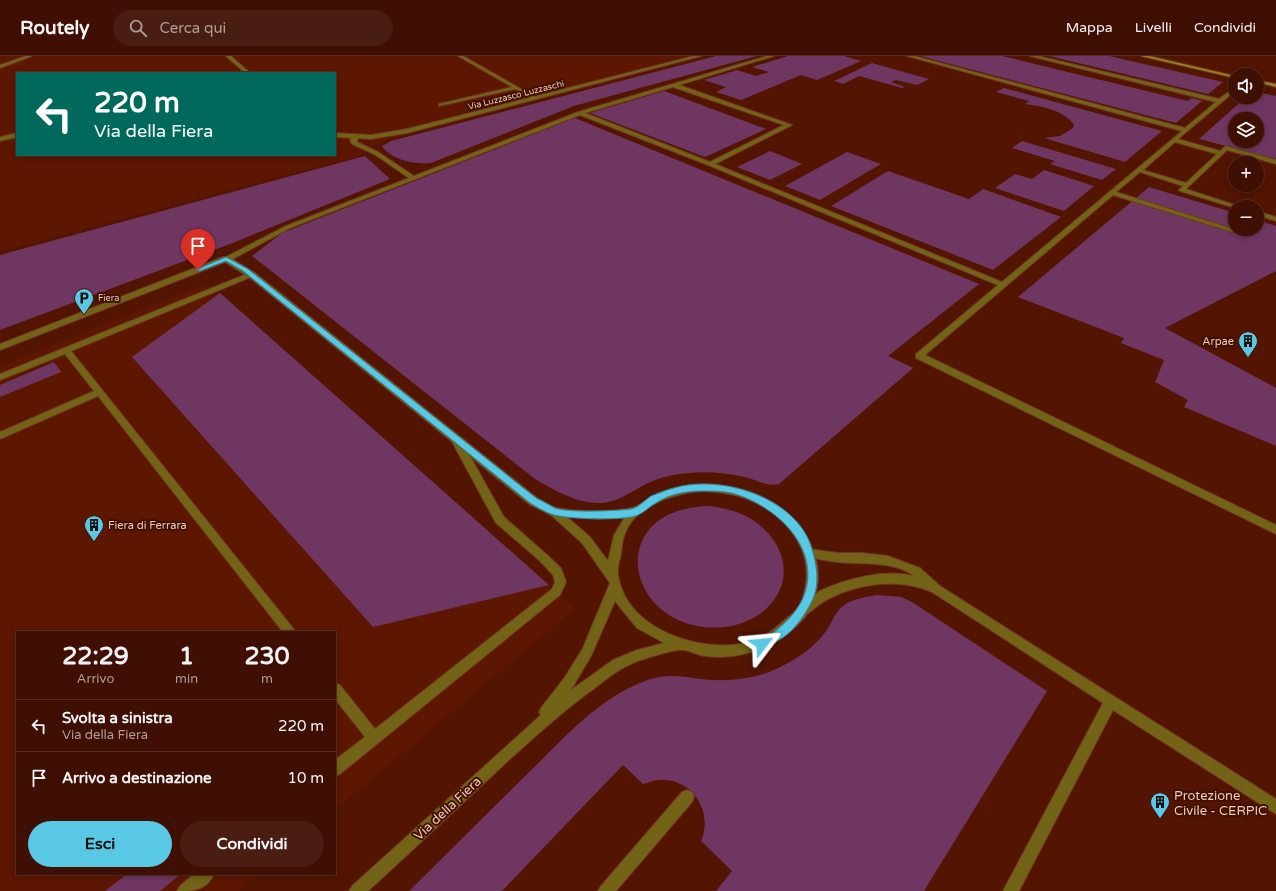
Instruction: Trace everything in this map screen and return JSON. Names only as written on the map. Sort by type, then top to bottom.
[{"type":"main road","points":[[1143,56],[1228,75]]},
{"type":"main road","points":[[1264,83],[1276,86]]},
{"type":"street","points":[[0,67],[30,56]]},
{"type":"street","points":[[228,56],[247,72]]},
{"type":"street","points":[[460,56],[534,98]]},
{"type":"street","name":"Via Luzzasco Luzzaschi","points":[[336,135],[371,137],[400,132],[699,56]]},
{"type":"street","points":[[0,347],[226,258],[288,227],[580,113],[772,56]]},
{"type":"street","points":[[909,56],[1186,130]]},
{"type":"street","points":[[1032,56],[1220,101]]},
{"type":"street","points":[[673,85],[789,125],[710,164]]},
{"type":"street","points":[[441,105],[514,88]]},
{"type":"street","points":[[1228,94],[919,356],[1276,530]]},
{"type":"street","points":[[580,113],[710,164],[1003,285]]},
{"type":"street","points":[[0,139],[16,135]]},
{"type":"street","points":[[355,137],[353,140],[354,143],[376,152],[414,178]]},
{"type":"street","points":[[1174,140],[1221,153]]},
{"type":"street","points":[[1228,204],[1182,190],[1226,148],[1276,162]]},
{"type":"street","points":[[1138,170],[1188,185]]},
{"type":"street","points":[[1112,193],[1228,229]]},
{"type":"street","points":[[1264,215],[1276,219]]},
{"type":"street","name":"Via della Fiera","points":[[226,258],[252,275],[533,500],[555,512],[586,540],[614,582],[627,608],[636,618],[659,636],[679,644],[702,650],[718,652],[748,648],[775,637],[787,629],[803,610],[812,587],[813,576],[809,553],[799,532],[782,514],[762,501],[738,492],[713,487],[676,490],[654,499],[635,512],[621,529],[617,539],[612,562],[614,582],[601,624],[579,668],[530,732]]},
{"type":"street","points":[[0,377],[252,275]]},
{"type":"street","points":[[66,350],[289,631]]},
{"type":"street","points":[[0,436],[99,392]]},
{"type":"street","points":[[336,768],[556,592],[560,585],[561,578],[558,572],[506,528],[455,438]]},
{"type":"street","name":"Via della Fiera","points":[[555,512],[598,515],[635,512]]},
{"type":"street","points":[[809,553],[838,558],[862,558],[888,561],[916,572],[936,589]]},
{"type":"street","points":[[803,610],[825,595],[840,589],[872,581],[902,579],[926,583],[1276,807]]},
{"type":"street","name":"Via della Fiera","points":[[364,889],[530,732],[570,698],[617,664],[637,656],[679,644]]},
{"type":"street","points":[[336,690],[374,738]]},
{"type":"street","points":[[1011,891],[1111,701]]},
{"type":"street","points":[[606,891],[687,797]]},
{"type":"street","points":[[185,891],[205,875]]},
{"type":"shaded area","points":[[0,56],[709,56],[382,142],[358,156],[0,252]]},
{"type":"shaded area","points":[[716,56],[757,56],[574,106],[431,163],[411,162],[398,158],[391,155],[382,146],[391,141]]},
{"type":"shaded area","points":[[788,56],[844,56],[861,61],[817,80],[801,75],[741,100],[716,92],[726,87],[704,80],[737,70],[756,76],[769,72],[752,67]]},
{"type":"shaded area","points":[[920,56],[1002,56],[1188,101],[1192,98],[1202,101],[1176,123]]},
{"type":"shaded area","points":[[1049,56],[1109,56],[1223,82],[1208,94]]},
{"type":"shaded area","points":[[872,63],[929,79],[917,85],[896,80],[891,82],[905,87],[902,88],[859,76],[843,84],[834,81]]},
{"type":"shaded area","points":[[1004,88],[1162,131],[1125,162],[1044,138],[1060,136],[1073,128],[1074,125],[1070,120],[1058,112],[1025,104],[1029,101],[996,92]]},
{"type":"shaded area","points":[[664,91],[766,129],[705,157],[590,113]]},
{"type":"shaded area","points":[[1264,93],[1276,96],[1276,159],[1234,148],[1264,148],[1264,112],[1229,112],[1238,104],[1264,104]]},
{"type":"shaded area","points":[[1228,113],[1228,147],[1199,139]]},
{"type":"shaded area","points":[[575,118],[979,284],[888,356],[913,368],[779,484],[766,484],[730,474],[696,472],[673,475],[658,479],[624,496],[604,503],[589,502],[564,495],[535,479],[252,256],[282,233]]},
{"type":"shaded area","points":[[1022,141],[1116,169],[1102,180],[1050,164],[1055,161],[1012,148]]},
{"type":"shaded area","points":[[770,151],[802,164],[770,180],[737,167]]},
{"type":"shaded area","points":[[847,152],[881,164],[820,200],[785,186]]},
{"type":"shaded area","points":[[365,156],[390,179],[230,244],[0,330],[0,255]]},
{"type":"shaded area","points":[[1044,170],[1094,186],[1064,211],[995,188],[1015,174],[1032,179]]},
{"type":"shaded area","points":[[888,171],[969,199],[983,189],[1061,217],[993,270],[831,206]]},
{"type":"shaded area","points":[[1149,187],[1228,211],[1228,236],[1264,236],[1264,222],[1276,226],[1276,271],[1165,328],[1276,388],[1276,446],[1184,407],[1188,400],[1155,382],[1164,360],[1121,343],[1124,338],[1018,297]]},
{"type":"shaded area","points":[[208,283],[575,609],[336,809],[336,631],[16,631],[16,875],[257,875],[238,891],[0,891],[0,366]]},
{"type":"shaded area","points":[[220,293],[549,585],[373,627],[132,357]]},
{"type":"shaded area","points":[[54,362],[61,372],[0,397],[0,385]]},
{"type":"shaded area","points":[[709,506],[740,513],[757,523],[768,533],[776,544],[782,557],[784,570],[782,583],[776,597],[766,609],[747,621],[725,627],[692,625],[666,613],[648,594],[639,571],[639,548],[651,528],[674,512]]},
{"type":"shaded area","points":[[877,595],[901,597],[912,602],[1047,691],[924,891],[716,891],[732,871],[701,841],[705,819],[697,798],[690,790],[681,784],[670,781],[656,780],[643,784],[623,765],[502,891],[409,891],[567,735],[597,708],[614,696],[632,687],[659,677],[674,676],[729,680],[753,677],[769,672],[790,662],[816,643],[828,628],[837,612],[843,606],[855,600]]},
{"type":"shaded area","points":[[126,875],[180,875],[160,891],[105,891]]},
{"type":"place","name":"Fiera","points":[[84,315]]},
{"type":"place","name":"Arpae","points":[[1248,358]]},
{"type":"place","name":"Fiera di Ferrara","points":[[94,542]]},
{"type":"place","name":"Protezione Civile - CERPIC","points":[[1160,819]]},
{"type":"route","points":[[198,270],[226,258],[245,270],[545,508],[555,512],[616,515],[635,512],[654,499],[676,490],[701,487],[726,489],[750,495],[772,507],[791,523],[805,542],[812,564],[813,576],[812,587],[808,598],[803,610],[796,620],[787,629],[762,644]]}]
